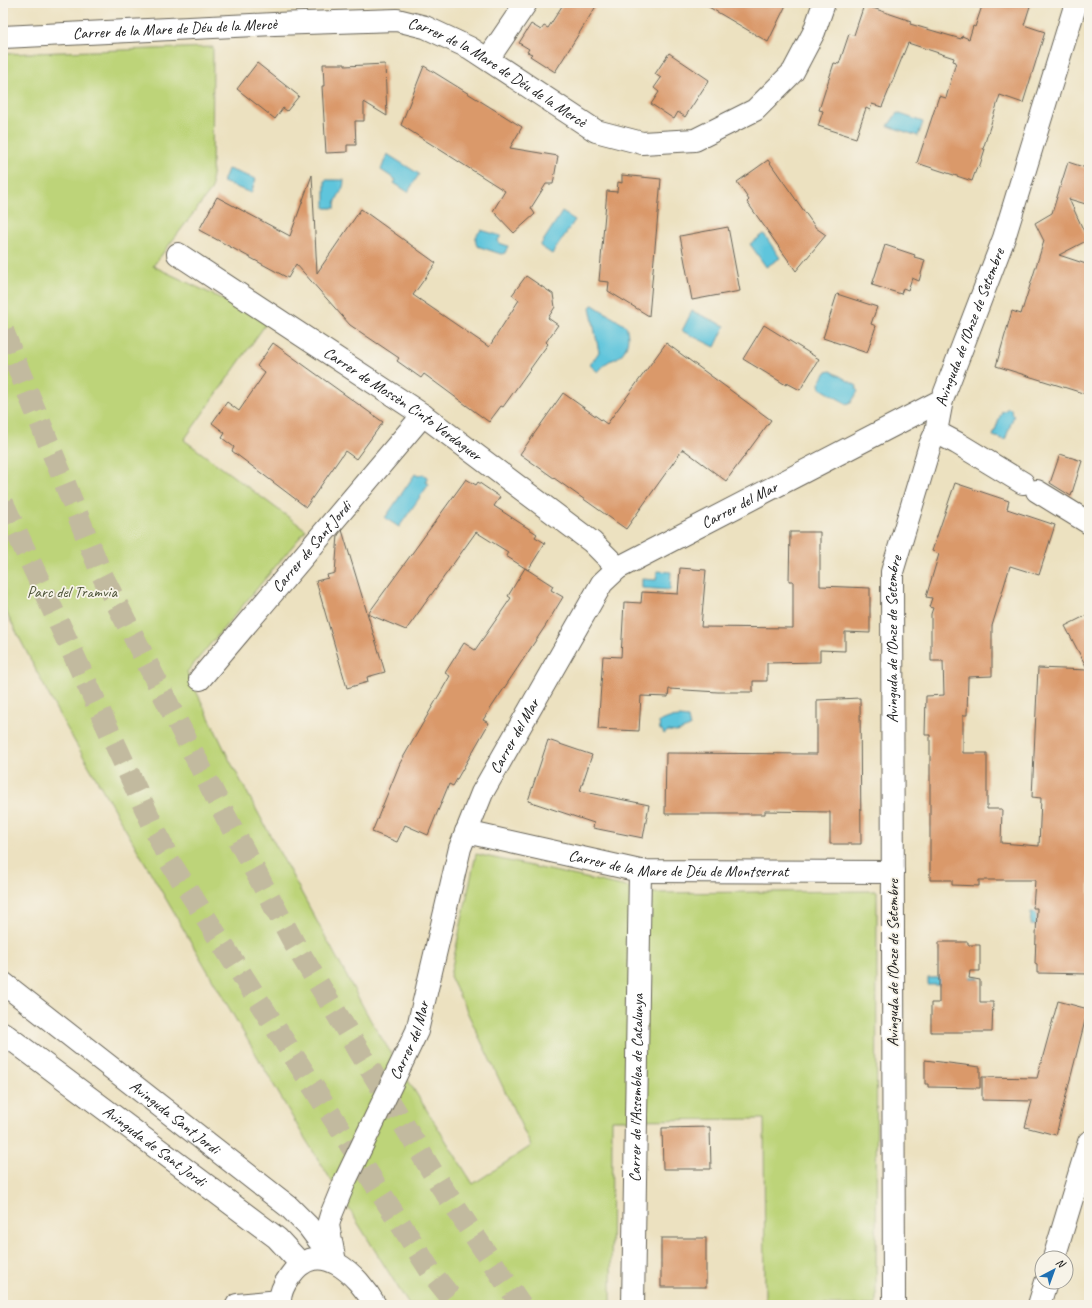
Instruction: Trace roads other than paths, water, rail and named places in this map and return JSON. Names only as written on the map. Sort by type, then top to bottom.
[{"type":"street","points":[[488,59],[526,3]]},
{"type":"street","name":"Carrer de la Mare de Déu de la Mercè","points":[[3,37],[274,24],[397,20],[425,27],[450,37],[470,48],[596,131],[642,143],[695,140],[755,110],[793,72],[814,32],[824,3]]},
{"type":"street","name":"Avinguda de l'Onze de Setembre","points":[[894,1305],[892,572],[930,445],[936,432],[942,400],[1004,238],[1076,3]]},
{"type":"street","name":"Carrer de Mossèn Cinto Verdaguer","points":[[178,254],[423,415],[592,542],[618,568]]},
{"type":"street","name":"Carrer del Mar","points":[[335,1262],[328,1225],[331,1215],[345,1181],[417,1031],[460,848],[466,832],[482,793],[602,583],[618,568],[942,400]]},
{"type":"street","name":"Carrer de Sant Jordi","points":[[200,678],[423,415]]},
{"type":"street","points":[[936,432],[957,443],[1089,523]]},
{"type":"street","name":"Carrer de la Mare de Déu de Montserrat","points":[[466,832],[640,871],[893,872]]},
{"type":"street","name":"Carrer de l'Assemblea de Catalunya","points":[[633,1305],[640,871]]},
{"type":"street","name":"Avinguda Sant Jordi","points":[[3,983],[289,1207],[308,1226],[335,1262]]},
{"type":"street","name":"Avinguda de Sant Jordi","points":[[3,1033],[277,1238],[301,1264]]},
{"type":"street","points":[[1056,1250],[1089,1142]]},
{"type":"street","points":[[236,1305],[280,1303],[282,1289],[288,1278],[301,1264],[310,1260],[321,1258],[335,1262],[356,1277],[367,1291],[375,1305]]},
{"type":"street","points":[[1039,1305],[1044,1290]]},
{"type":"water","points":[[897,113],[923,122],[918,136],[888,126]]},
{"type":"water","points":[[387,154],[419,174],[408,192],[394,183],[396,180],[381,170]]},
{"type":"water","points":[[228,169],[256,179],[251,193],[223,182]]},
{"type":"water","points":[[325,180],[344,180],[343,188],[336,200],[335,208],[325,208]]},
{"type":"water","points":[[562,212],[575,220],[552,254],[540,246]]},
{"type":"water","points":[[481,230],[501,236],[498,240],[499,243],[508,246],[505,253],[501,254],[477,246],[476,237]]},
{"type":"water","points":[[764,234],[780,258],[766,267],[750,244]]},
{"type":"water","points":[[592,305],[626,326],[628,335],[624,352],[617,358],[604,365],[598,372],[590,365],[599,352],[590,307]]},
{"type":"water","points":[[692,311],[725,326],[715,347],[682,331]]},
{"type":"water","points":[[831,371],[857,386],[856,389],[858,391],[851,403],[847,404],[820,388],[819,384],[826,372]]},
{"type":"water","points":[[1008,408],[1011,409],[1012,415],[1014,415],[1005,440],[993,436],[1002,411],[1003,412]]},
{"type":"water","points":[[415,474],[418,476],[423,474],[427,477],[426,482],[429,484],[399,527],[385,518]]},
{"type":"water","points":[[657,571],[671,572],[670,590],[642,588],[642,579],[656,580]]},
{"type":"water","points":[[669,718],[688,718],[690,727],[677,732],[668,731],[664,734],[662,730],[660,730],[659,722]]},
{"type":"water","points":[[1031,913],[1061,916],[1059,928],[1030,925]]},
{"type":"water","points":[[977,977],[980,981],[977,985],[928,985],[928,978]]},
{"type":"tunnel","points":[[3,331],[102,575],[227,819],[295,945],[439,1183],[521,1305]]},
{"type":"tunnel","points":[[3,503],[170,862],[433,1275],[457,1305]]},
{"type":"park label","name":"Parc del Tramvia","points":[[72,592]]}]
